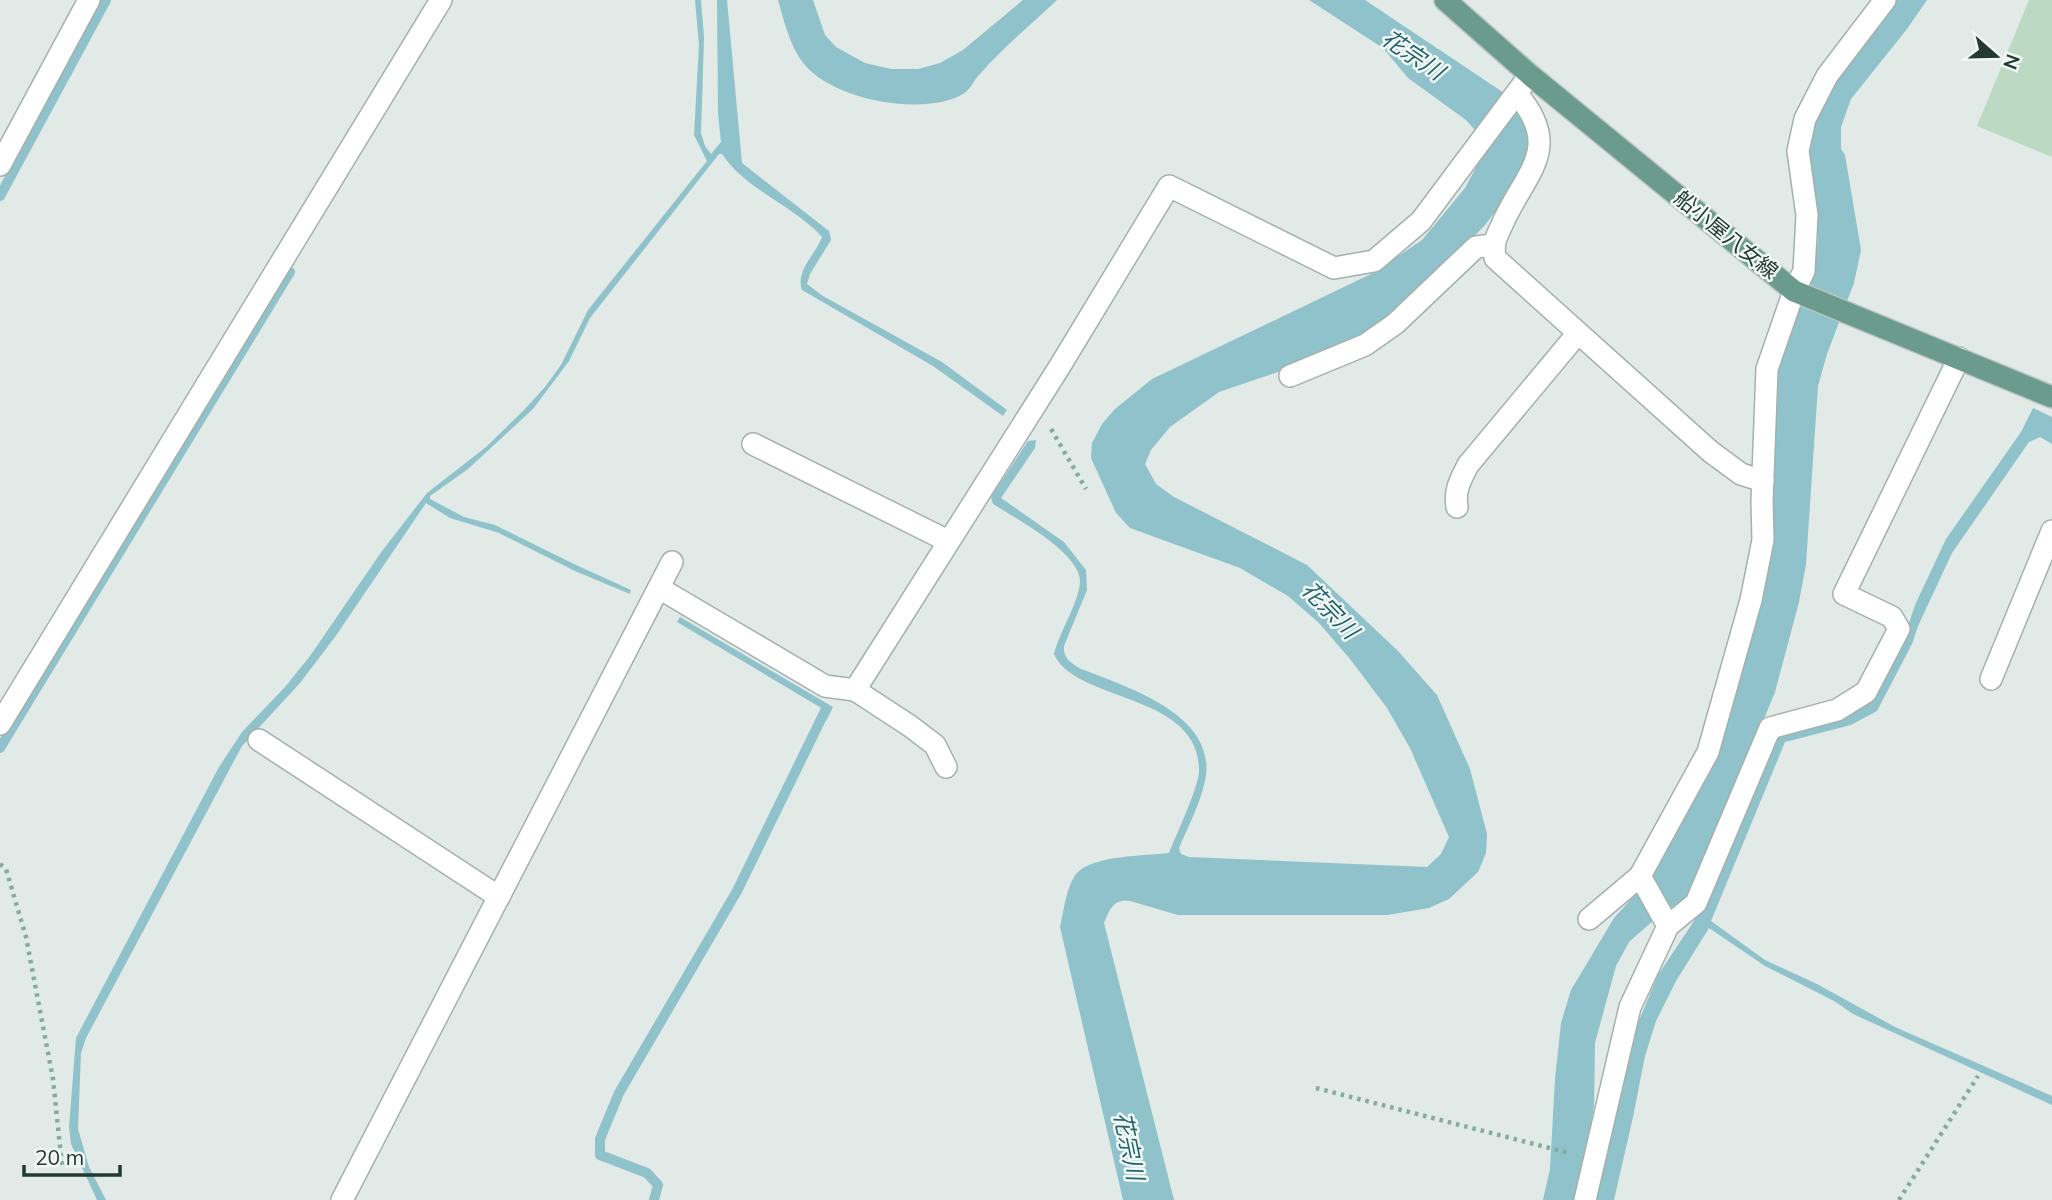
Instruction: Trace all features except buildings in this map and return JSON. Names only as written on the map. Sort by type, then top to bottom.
[{"type":"main road","name":"船小屋八女線","points":[[1445,0],[1530,75],[1798,292],[1959,358],[2050,391]]},
{"type":"street","points":[[0,165],[89,0]]},
{"type":"street","points":[[0,724],[441,0]]},
{"type":"street","points":[[1589,919],[1641,878],[1708,752],[1754,588],[1763,540],[1768,369],[1798,292],[1804,271],[1808,236],[1798,151],[1805,119],[1827,76],[1885,0]]},
{"type":"street","points":[[855,690],[1036,404],[1169,186],[1334,268],[1374,261],[1421,221],[1530,75]]},
{"type":"street","points":[[1517,94],[1531,111],[1538,126],[1539,148],[1532,172],[1507,213],[1493,245],[1495,258],[1711,452],[1741,474],[1763,481]]},
{"type":"street","points":[[1290,376],[1365,345],[1395,324],[1476,247],[1493,245]]},
{"type":"street","points":[[1457,506],[1455,496],[1468,465],[1578,333]]},
{"type":"street","points":[[1584,1200],[1630,1007],[1666,922],[1696,903],[1770,728],[1837,710],[1866,692],[1899,629],[1892,617],[1844,594],[1959,358]]},
{"type":"street","points":[[753,444],[948,541]]},
{"type":"street","points":[[1991,679],[2052,531]]},
{"type":"street","points":[[342,1200],[672,562]]},
{"type":"street","points":[[659,588],[825,686],[855,690],[935,745],[946,767]]},
{"type":"street","points":[[259,740],[499,897]]},
{"type":"street","points":[[1641,878],[1666,922]]},
{"type":"path","points":[[1036,404],[1086,489]]},
{"type":"path","points":[[0,864],[6,869],[26,937],[52,1079],[62,1166]]},
{"type":"path","points":[[1899,1200],[1978,1076]]},
{"type":"path","points":[[1316,1088],[1547,1147]]},
{"type":"green space","points":[[2029,0],[2052,0],[2052,157],[1977,126]]},
{"type":"water","points":[[695,0],[701,0],[704,38],[701,133],[705,146],[711,154],[721,142],[718,113],[717,0],[727,0],[742,163],[829,231],[831,240],[810,274],[807,284],[823,296],[942,362],[1007,410],[1003,416],[933,366],[802,290],[801,276],[822,237],[798,216],[744,178],[719,154],[590,318],[569,361],[533,409],[468,469],[430,496],[430,499],[464,517],[495,525],[631,590],[630,594],[575,571],[499,533],[450,518],[426,503],[335,637],[300,683],[242,746],[86,1038],[81,1053],[78,1129],[89,1167],[106,1200],[97,1200],[71,1144],[69,1127],[76,1038],[219,767],[242,732],[310,656],[382,551],[427,493],[486,447],[545,387],[561,365],[588,310],[707,161],[694,135],[699,45]]},
{"type":"water","points":[[778,0],[813,0],[825,35],[836,47],[865,63],[891,69],[918,69],[940,63],[963,50],[1023,0],[1057,0],[998,54],[963,94],[946,101],[903,104],[857,95],[818,77],[804,64],[795,50]]},
{"type":"water","name":"花宗川","points":[[1309,0],[1365,0],[1504,93],[1528,120],[1529,150],[1519,181],[1485,225],[1441,271],[1360,338],[1284,370],[1219,392],[1170,427],[1151,450],[1145,464],[1156,484],[1174,497],[1307,565],[1398,651],[1437,695],[1470,769],[1487,834],[1486,853],[1478,872],[1449,899],[1429,908],[1387,915],[1178,915],[1130,901],[1116,903],[1104,923],[1174,1200],[1123,1200],[1060,927],[1070,885],[1077,873],[1085,867],[1107,860],[1169,853],[1191,800],[1199,772],[1194,746],[1180,727],[1160,712],[1086,682],[1066,670],[1054,654],[1079,590],[1077,571],[1059,548],[993,504],[991,497],[1028,441],[1036,440],[1035,448],[1001,498],[1064,542],[1086,570],[1087,590],[1064,646],[1066,657],[1079,668],[1165,706],[1184,721],[1198,738],[1206,758],[1203,790],[1179,848],[1181,854],[1189,857],[1427,867],[1441,854],[1449,837],[1410,748],[1387,708],[1319,623],[1288,596],[1240,568],[1130,528],[1116,513],[1091,458],[1092,443],[1102,424],[1115,409],[1152,379],[1373,273],[1422,240],[1465,188],[1488,145],[1466,120],[1408,78],[1383,48]]},
{"type":"water","points":[[1893,0],[1927,0],[1851,99],[1841,127],[1841,149],[1845,155],[1861,250],[1854,283],[1818,386],[1806,564],[1799,602],[1775,692],[1692,896],[1664,911],[1629,942],[1616,966],[1595,1043],[1594,1106],[1576,1200],[1543,1200],[1550,1169],[1561,1023],[1571,990],[1614,918],[1654,868],[1716,761],[1772,538],[1773,462],[1779,368],[1812,271],[1818,241],[1807,155],[1810,133],[1833,82]]},
{"type":"water","points":[[2033,408],[2052,417],[2052,444],[2040,437],[2029,442],[1952,553],[1912,644],[1877,711],[1851,725],[1785,742],[1711,921],[1765,960],[1817,984],[1895,1027],[2052,1096],[2052,1105],[1853,1014],[1834,1001],[1765,966],[1709,928],[1676,981],[1656,1021],[1645,1056],[1614,1200],[1596,1200],[1630,1042],[1658,975],[1700,912],[1774,742],[1782,731],[1849,712],[1906,632],[1915,605],[1946,539],[2021,432]]},
{"type":"water","points":[[680,617],[833,707],[826,721],[820,717],[823,709],[677,622]]},
{"type":"waterway","points":[[0,196],[106,0]]},
{"type":"waterway","points":[[0,748],[290,272]]},
{"type":"waterway","points":[[654,1200],[658,1185],[647,1173],[600,1155],[600,1139],[619,1093],[737,891],[826,709]]}]
